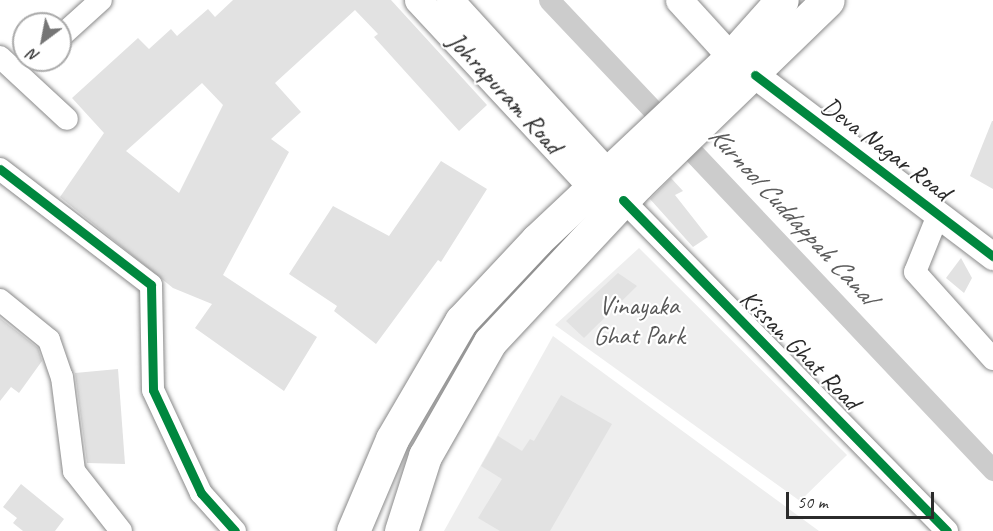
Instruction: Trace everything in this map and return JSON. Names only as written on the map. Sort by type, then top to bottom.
[{"type":"main road","points":[[743,66],[782,0]]},
{"type":"main road","points":[[353,531],[392,439],[460,321],[743,66],[828,0]]},
{"type":"main road","points":[[401,531],[425,456],[490,342],[616,180]]},
{"type":"street","points":[[72,26],[100,0]]},
{"type":"street","name":"Johrapuram Road","points":[[418,0],[616,180]]},
{"type":"street","name":"Johrapuram Road","points":[[450,0],[616,180]]},
{"type":"street","name":"Deva Nagar Road","points":[[679,0],[743,66],[993,256]]},
{"type":"street","points":[[31,72],[67,119]]},
{"type":"street","points":[[0,169],[151,285],[153,390],[201,493],[235,531]]},
{"type":"street","name":"Kissan Ghat Road","points":[[616,180],[947,531]]},
{"type":"street","points":[[938,214],[915,272],[993,359]]},
{"type":"street","points":[[0,300],[49,340],[62,377],[74,471],[121,531]]},
{"type":"shaded area","name":"Vinayaka Ghat Park","points":[[639,248],[847,455],[800,501],[555,325]]},
{"type":"shaded area","points":[[553,336],[819,531],[444,531]]},
{"type":"building","points":[[233,0],[391,0],[487,105],[459,131],[374,37],[378,34],[355,10],[275,83],[301,112],[271,139],[289,152],[223,275],[317,337],[284,391],[195,328],[212,304],[173,288],[60,197],[104,133],[72,98],[138,38],[149,49],[171,29],[177,36],[208,9],[215,17]],"holes":[[[202,83],[223,105],[179,193],[126,151]]]},
{"type":"building","points":[[993,121],[993,189],[970,176]]},
{"type":"building","points":[[441,161],[487,189],[441,262],[438,260],[376,344],[334,311],[337,306],[289,274],[333,206],[389,236]]},
{"type":"building","points":[[671,178],[683,191],[675,195],[708,237],[693,247],[650,199]]},
{"type":"building","points":[[961,258],[972,278],[964,293],[946,278]]},
{"type":"building","points":[[618,273],[637,286],[584,338],[566,321]]},
{"type":"building","points":[[0,318],[38,348],[42,361],[19,393],[11,387],[0,401]]},
{"type":"building","points":[[118,369],[125,464],[87,463],[75,373]]},
{"type":"building","points":[[561,395],[612,424],[550,531],[500,531],[478,518],[502,479],[481,466],[498,436],[522,451],[530,439],[534,441]]},
{"type":"building","points":[[21,484],[64,519],[55,531],[23,531],[13,523],[17,518],[3,507]]},
{"type":"waterway","name":"Kurnool Cuddappah Canal","points":[[549,0],[993,470]]},
{"type":"cycle path","points":[[755,75],[993,256]]},
{"type":"cycle path","points":[[0,169],[151,285],[153,390],[201,493],[235,531]]},
{"type":"cycle path","points":[[623,200],[947,531]]}]
